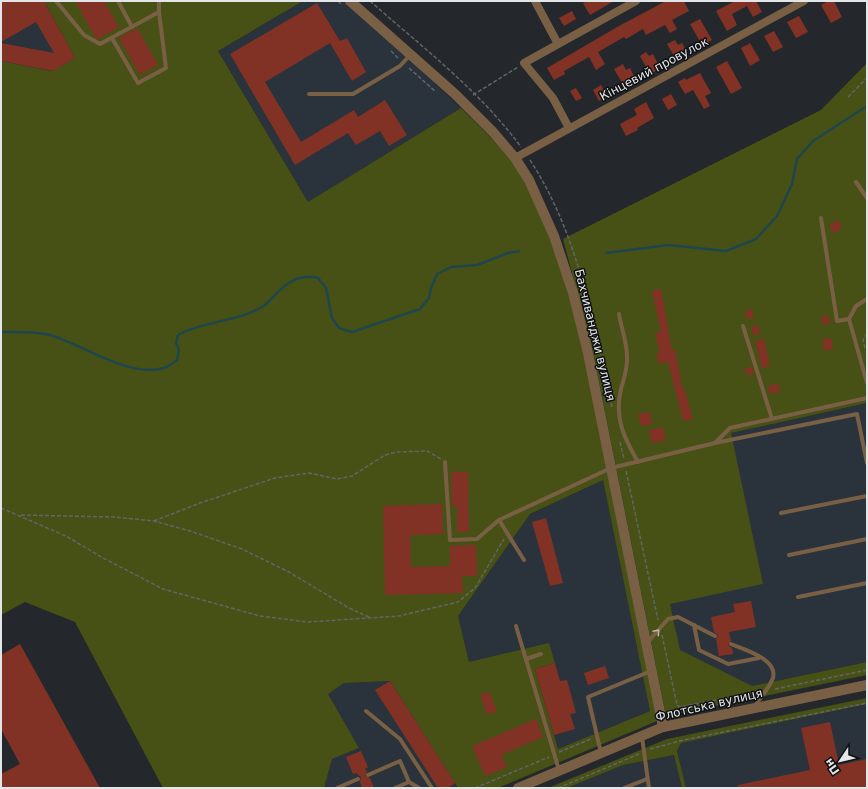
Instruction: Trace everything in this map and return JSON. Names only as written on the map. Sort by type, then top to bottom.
[{"type":"street","name":"Бахчиванджи вулиця","points":[[350,1],[410,54],[476,116],[515,158],[529,180],[554,236],[574,293],[588,353],[663,727]]},
{"type":"street","points":[[535,1],[558,44]]},
{"type":"street","points":[[569,128],[553,98],[524,63],[636,1]]},
{"type":"street","name":"Кінцевий провулок","points":[[515,158],[804,1]]},
{"type":"street","name":"Флотська вулиця","points":[[518,788],[663,727],[867,685]]},
{"type":"lane","points":[[56,1],[84,35],[100,44],[159,12]]},
{"type":"lane","points":[[118,1],[132,27]]},
{"type":"lane","points":[[112,38],[138,83],[166,68],[159,1]]},
{"type":"lane","points":[[309,94],[353,94],[400,66],[410,54]]},
{"type":"lane","points":[[856,182],[867,198]]},
{"type":"lane","points":[[821,218],[837,321],[849,319]]},
{"type":"lane","points":[[867,299],[856,306],[849,319],[867,383]]},
{"type":"lane","points":[[618,314],[628,355],[627,370],[621,390],[618,411],[623,436],[638,462]]},
{"type":"lane","points":[[743,326],[772,419]]},
{"type":"lane","points":[[715,443],[730,428],[867,398]]},
{"type":"lane","points":[[445,462],[450,540],[477,539],[499,520],[611,468],[715,443],[857,414],[867,463]]},
{"type":"lane","points":[[781,513],[867,496]]},
{"type":"lane","points":[[499,520],[524,560]]},
{"type":"lane","points":[[789,555],[867,539]]},
{"type":"lane","points":[[798,597],[867,583]]},
{"type":"lane","points":[[647,644],[668,619],[678,618],[715,636]]},
{"type":"lane","points":[[694,625],[699,650],[728,664],[759,658]]},
{"type":"lane","points":[[516,626],[559,771]]},
{"type":"lane","points":[[731,644],[769,662],[774,670],[772,679],[753,708]]},
{"type":"lane","points":[[526,659],[541,654]]},
{"type":"lane","points":[[601,753],[588,697],[652,670]]},
{"type":"lane","points":[[366,711],[400,739],[432,788]]},
{"type":"lane","points":[[642,736],[649,788]]},
{"type":"lane","points":[[368,775],[400,761],[409,782],[419,788]]},
{"type":"lane","points":[[337,788],[358,779]]},
{"type":"lane","points":[[624,788],[647,779]]},
{"type":"lane","points":[[395,788],[409,782]]},
{"type":"path","points":[[370,1],[500,121],[525,152]]},
{"type":"path","points":[[473,95],[524,63]]},
{"type":"path","points":[[409,68],[436,92]]},
{"type":"path","points":[[848,97],[867,78]]},
{"type":"path","points":[[154,521],[200,503],[275,478],[309,473],[337,479],[352,476],[385,456],[398,452],[427,451],[445,462]]},
{"type":"path","points":[[625,465],[677,704],[680,707]]},
{"type":"path","points":[[1,508],[66,536],[103,558],[163,589],[260,616],[307,622],[410,614],[458,602],[475,588],[508,533]]},
{"type":"path","points":[[19,515],[114,517],[154,521],[242,549],[287,571],[348,608],[372,618]]},
{"type":"path","points":[[558,788],[659,745],[867,702]]},
{"type":"path","points":[[475,788],[597,737]]},
{"type":"shaded area","points":[[1,1],[44,1],[75,58],[53,71],[1,61]]},
{"type":"shaded area","points":[[303,1],[347,1],[461,108],[308,202],[218,51]]},
{"type":"shaded area","points":[[867,403],[867,662],[752,686],[679,650],[670,603],[763,584],[730,433]]},
{"type":"shaded area","points":[[603,480],[650,711],[558,749],[535,669],[469,662],[458,616],[530,514]]},
{"type":"shaded area","points":[[390,681],[457,788],[324,788],[332,759],[359,748],[327,693],[344,683]]},
{"type":"shaded area","points":[[867,704],[867,788],[686,788],[677,751],[681,743]]},
{"type":"shaded area","points":[[675,755],[682,788],[567,788],[623,765]]},
{"type":"green space","points":[[44,1],[303,1],[218,51],[308,202],[461,108],[504,152],[519,171],[540,214],[553,246],[574,313],[657,721],[498,788],[458,788],[390,681],[344,683],[328,694],[359,748],[332,759],[324,788],[163,788],[75,622],[25,602],[1,615],[1,61],[52,71],[75,58]],"holes":[[[603,480],[650,711],[558,749],[535,669],[555,663],[549,643],[469,662],[458,616],[530,514]]]},
{"type":"green space","points":[[867,63],[867,403],[731,433],[763,584],[670,604],[680,650],[752,686],[867,662],[867,675],[666,716],[593,352],[563,239],[821,110]]},
{"type":"green space","points":[[867,698],[867,704],[681,743],[677,751],[686,788],[682,788],[674,755],[623,765],[567,788],[548,788],[667,739]]},
{"type":"building","points":[[1,1],[44,1],[75,58],[53,71],[1,61],[1,43],[54,53],[36,22],[1,42]]},
{"type":"building","points":[[75,1],[104,1],[119,27],[98,39],[95,37]]},
{"type":"building","points":[[588,1],[614,1],[590,15],[583,3]]},
{"type":"building","points":[[666,1],[684,1],[689,11],[672,20],[677,29],[670,33],[665,25],[646,35],[643,29],[626,39],[624,37],[598,52],[605,64],[596,70],[589,57],[564,71],[565,74],[554,80],[547,68],[619,26]]},
{"type":"building","points":[[735,1],[756,1],[762,12],[753,17],[747,6],[732,14],[737,25],[727,31],[716,11]]},
{"type":"building","points":[[828,1],[834,1],[842,17],[831,23],[821,5]]},
{"type":"building","points":[[317,3],[340,41],[347,38],[366,72],[352,81],[330,43],[265,82],[301,142],[354,110],[358,117],[385,100],[407,135],[389,146],[380,131],[356,145],[348,133],[295,165],[230,54]]},
{"type":"building","points":[[572,11],[576,19],[564,26],[559,18]]},
{"type":"building","points":[[799,16],[808,32],[796,38],[787,22]]},
{"type":"building","points":[[700,19],[712,40],[702,45],[690,24]]},
{"type":"building","points":[[137,28],[158,65],[140,75],[119,38]]},
{"type":"building","points":[[774,31],[783,47],[773,52],[764,36]]},
{"type":"building","points":[[675,40],[678,45],[682,43],[688,54],[677,61],[667,44]]},
{"type":"building","points":[[750,43],[760,60],[750,66],[741,48]]},
{"type":"building","points":[[646,52],[649,56],[653,54],[660,68],[650,74],[640,56]]},
{"type":"building","points":[[727,61],[742,88],[731,94],[716,67]]},
{"type":"building","points":[[623,64],[626,70],[630,68],[637,82],[625,88],[614,69]]},
{"type":"building","points":[[700,73],[711,93],[705,96],[710,106],[704,109],[693,90],[685,94],[678,82]]},
{"type":"building","points":[[601,85],[608,97],[599,101],[593,90]]},
{"type":"building","points":[[576,88],[582,98],[576,101],[570,91]]},
{"type":"building","points":[[671,94],[677,105],[668,110],[662,99]]},
{"type":"building","points":[[646,102],[654,118],[637,128],[638,130],[626,136],[620,124],[637,115],[634,109]]},
{"type":"building","points":[[838,220],[842,228],[833,233],[829,225]]},
{"type":"building","points":[[661,289],[672,350],[675,349],[682,388],[684,388],[693,419],[683,421],[668,362],[659,364],[656,353],[660,353],[655,333],[661,332],[652,291]]},
{"type":"building","points":[[752,309],[754,318],[747,319],[745,311]]},
{"type":"building","points":[[828,315],[830,323],[823,325],[821,316]]},
{"type":"building","points":[[758,325],[760,334],[753,335],[751,327]]},
{"type":"building","points":[[831,338],[833,349],[825,351],[822,340]]},
{"type":"building","points":[[764,339],[770,366],[762,368],[755,341]]},
{"type":"building","points":[[752,367],[754,374],[747,375],[745,368]]},
{"type":"building","points":[[778,384],[780,392],[770,394],[768,386]]},
{"type":"building","points":[[650,412],[652,424],[641,426],[638,414]]},
{"type":"building","points":[[663,427],[666,440],[652,443],[649,430]]},
{"type":"building","points":[[451,472],[468,472],[469,532],[457,532],[457,506],[452,506]]},
{"type":"building","points":[[442,504],[443,534],[410,535],[411,567],[450,566],[450,546],[476,545],[477,576],[462,576],[463,593],[385,595],[383,506]]},
{"type":"building","points":[[546,518],[563,583],[550,586],[532,522]]},
{"type":"building","points":[[751,601],[756,627],[729,632],[731,641],[728,645],[732,648],[733,654],[719,656],[716,639],[718,635],[714,632],[711,617],[735,612],[733,604]]},
{"type":"building","points":[[20,644],[100,788],[1,788],[1,774],[20,764],[1,729],[1,655]]},
{"type":"building","points":[[555,663],[560,681],[567,680],[576,713],[570,714],[575,729],[554,735],[535,669]]},
{"type":"building","points":[[605,666],[609,678],[588,685],[584,673]]},
{"type":"building","points":[[390,681],[455,783],[448,788],[438,788],[375,690]]},
{"type":"building","points":[[489,692],[497,711],[487,715],[480,695]]},
{"type":"building","points":[[536,719],[543,737],[501,755],[507,767],[485,776],[472,746]]},
{"type":"building","points":[[830,722],[839,765],[867,759],[867,788],[738,788],[738,785],[810,770],[801,728]]},
{"type":"building","points":[[361,751],[368,767],[365,769],[367,772],[365,776],[370,778],[374,788],[362,788],[360,782],[361,777],[356,773],[353,774],[346,757]]},
{"type":"waterway","points":[[606,253],[668,245],[726,251],[756,239],[777,216],[792,184],[797,159],[813,141],[867,106]]},
{"type":"waterway","points":[[1,332],[32,332],[50,335],[121,365],[150,370],[164,368],[177,360],[179,350],[176,343],[178,335],[188,330],[252,312],[268,302],[283,287],[299,278],[318,278],[326,288],[332,318],[339,328],[352,332],[420,309],[429,298],[431,288],[437,274],[451,267],[477,265],[508,253],[519,251]]}]
